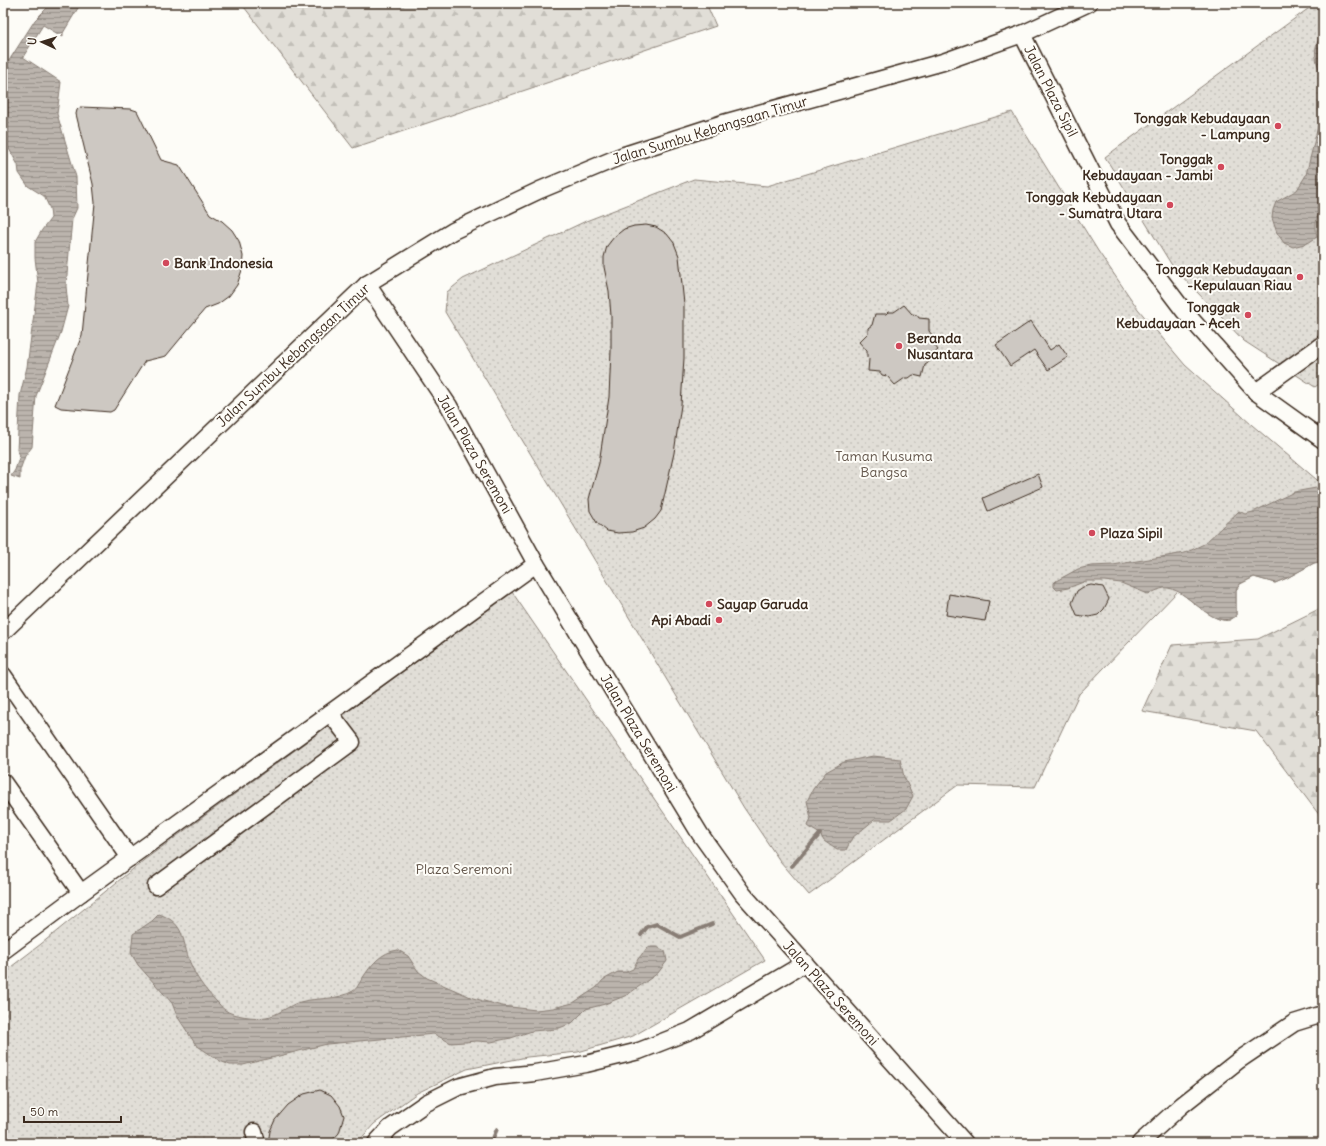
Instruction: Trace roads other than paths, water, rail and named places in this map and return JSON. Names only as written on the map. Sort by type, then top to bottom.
[{"type":"street","name":"Jalan Sumbu Kebangsaan Timur","points":[[3,632],[367,284],[453,231],[540,190],[624,155],[720,124],[943,62],[1022,34],[1089,3]]},
{"type":"street","name":"Jalan Plaza Sipil","points":[[1022,34],[1118,224],[1184,311],[1256,392],[1323,440]]},
{"type":"street","name":"Jalan Plaza Seremoni","points":[[367,284],[449,406],[536,564],[700,834],[743,894],[965,1143]]},
{"type":"street","points":[[1256,392],[1323,344]]},
{"type":"street","points":[[3,951],[536,564]]},
{"type":"street","points":[[3,675],[130,858]]},
{"type":"street","points":[[156,886],[352,742],[330,713]]},
{"type":"street","points":[[3,782],[81,893]]},
{"type":"street","points":[[376,1143],[390,1128],[426,1103],[458,1087],[495,1077],[535,1073],[586,1064],[639,1050],[690,1031],[805,963]]},
{"type":"street","points":[[1140,1143],[1182,1105],[1239,1060],[1294,1023],[1323,1014]]},
{"type":"waterway","points":[[792,866],[820,834]]},
{"type":"waterway","points":[[641,935],[647,927],[657,924],[680,937],[712,924]]},
{"type":"waterway","points":[[491,1143],[497,1129]]},
{"type":"place","name":"Tonggak Kebudayaan - Lampung","points":[[1278,126]]},
{"type":"place","name":"Tonggak Kebudayaan - Jambi","points":[[1221,167]]},
{"type":"place","name":"Tonggak Kebudayaan - Sumatra Utara","points":[[1170,205]]},
{"type":"place","name":"Bank Indonesia","points":[[166,263]]},
{"type":"place","name":"Tonggak Kebudayaan -Kepulauan Riau","points":[[1300,277]]},
{"type":"place","name":"Tonggak Kebudayaan - Aceh","points":[[1248,315]]},
{"type":"place","name":"Beranda Nusantara","points":[[899,346]]},
{"type":"place","name":"Plaza Sipil","points":[[1092,533]]},
{"type":"place","name":"Sayap Garuda","points":[[709,604]]},
{"type":"place","name":"Api Abadi","points":[[719,620]]},
{"type":"park label","name":"Taman Kusuma Bangsa","points":[[884,464]]},
{"type":"park label","name":"Plaza Seremoni","points":[[464,869]]}]
